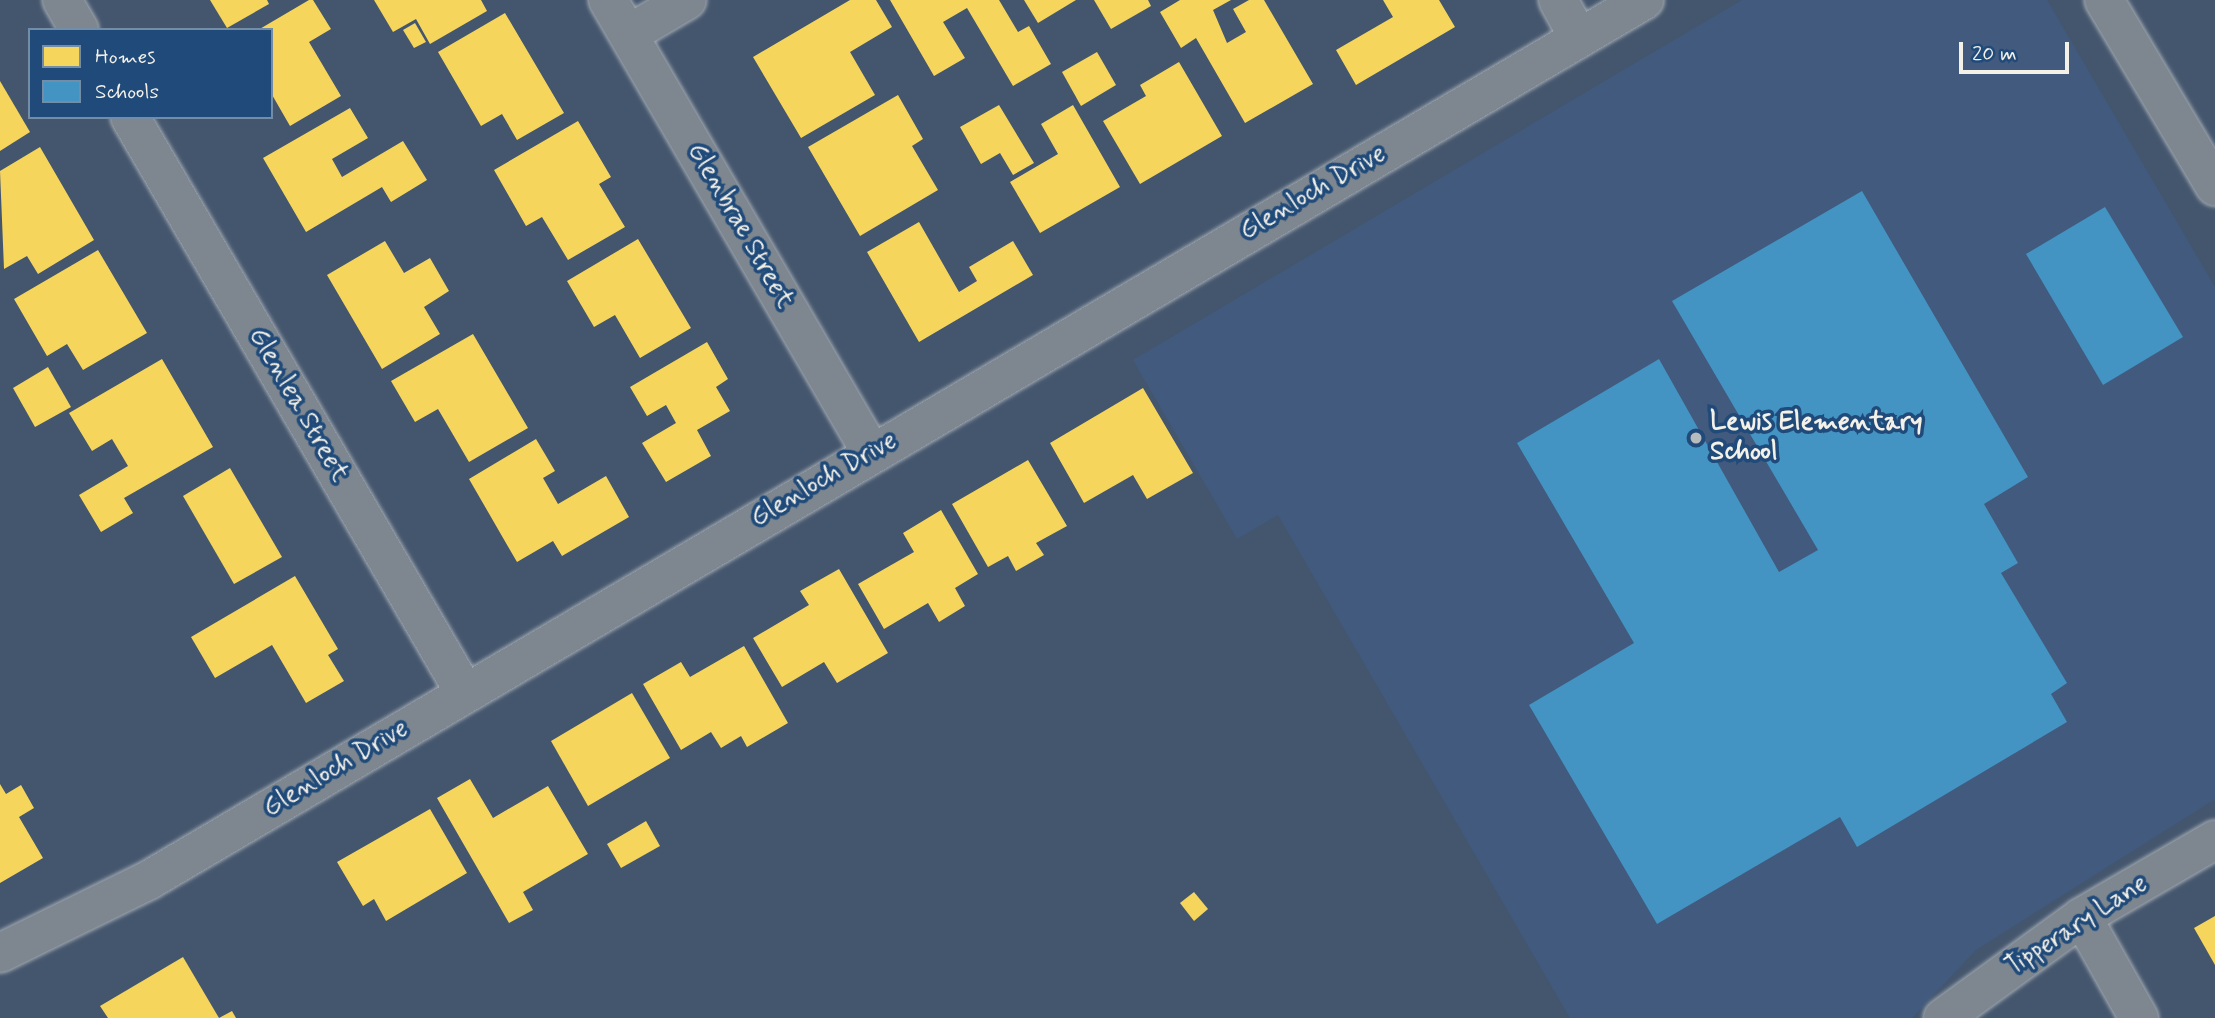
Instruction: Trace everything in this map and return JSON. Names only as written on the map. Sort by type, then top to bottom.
[{"type":"street","points":[[62,0],[78,28]]},
{"type":"street","name":"Glenbrae Street","points":[[608,0],[871,452]]},
{"type":"street","points":[[629,34],[687,0]]},
{"type":"street","points":[[1558,0],[1579,38]]},
{"type":"street","name":"Glenloch Drive","points":[[0,953],[149,880],[871,452],[1644,0]]},
{"type":"street","points":[[2104,0],[2215,186]]},
{"type":"street","name":"Glenlea Street","points":[[131,119],[465,693]]},
{"type":"street","name":"Tipperary Lane","points":[[1943,1018],[2082,917],[2215,840]]},
{"type":"street","points":[[2082,917],[2139,1018]]},
{"type":"shaded area","name":"Lewis Elementary School","points":[[1742,0],[2047,0],[2215,287],[2215,799],[1976,950],[1912,1018],[1570,1018],[1278,515],[1237,539],[1133,360]]},
{"type":"building: Homes","points":[[210,0],[267,0],[269,4],[227,28]]},
{"type":"building: Homes","points":[[313,0],[331,29],[309,42],[341,96],[290,126],[273,96],[273,28],[261,28]]},
{"type":"building: Homes","points":[[374,0],[481,0],[487,11],[430,44],[416,19],[393,32]]},
{"type":"building: Homes","points":[[850,0],[876,0],[892,27],[850,52],[875,95],[801,138],[753,57]]},
{"type":"building: Homes","points":[[890,0],[999,0],[1018,32],[1029,26],[1051,64],[1013,86],[967,8],[943,22],[965,58],[934,76]]},
{"type":"building: Homes","points":[[1024,0],[1076,0],[1038,23]]},
{"type":"building: Homes","points":[[1094,0],[1148,0],[1151,6],[1111,29]]},
{"type":"building: Homes","points":[[1180,0],[1231,0],[1213,10],[1227,43],[1246,32],[1233,9],[1249,0],[1264,0],[1313,84],[1245,123],[1196,38],[1181,48],[1160,12]]},
{"type":"building: Homes","points":[[1383,0],[1439,0],[1455,27],[1356,85],[1336,50],[1393,17]]},
{"type":"building: Homes","points":[[505,13],[564,113],[517,140],[502,114],[481,126],[438,52]]},
{"type":"building: Homes","points":[[415,23],[426,42],[414,48],[403,30]]},
{"type":"building: Homes","points":[[1097,52],[1116,85],[1081,106],[1062,72]]},
{"type":"building: Homes","points":[[1179,62],[1222,136],[1140,184],[1103,121],[1146,96],[1140,85]]},
{"type":"building: Homes","points":[[0,81],[30,132],[0,151]]},
{"type":"building: Homes","points":[[898,95],[923,139],[912,146],[938,190],[860,236],[808,147]]},
{"type":"building: Homes","points":[[999,105],[1034,163],[1013,175],[1000,153],[981,164],[960,127]]},
{"type":"building: Homes","points":[[1073,105],[1120,187],[1040,233],[1010,182],[1058,154],[1041,124]]},
{"type":"building: Homes","points":[[350,108],[368,138],[332,159],[342,177],[403,141],[427,180],[391,202],[382,187],[306,232],[263,158]]},
{"type":"building: Homes","points":[[578,121],[611,177],[599,184],[625,227],[568,260],[542,217],[526,226],[494,170]]},
{"type":"building: Homes","points":[[40,147],[94,240],[38,274],[27,256],[4,269],[0,171]]},
{"type":"building: Homes","points":[[919,222],[959,292],[977,281],[969,267],[1013,241],[1033,275],[919,342],[867,252]]},
{"type":"building: Homes","points":[[638,239],[691,328],[640,358],[615,315],[594,327],[567,281]]},
{"type":"building: Homes","points":[[385,241],[404,273],[430,258],[449,291],[424,307],[440,334],[382,369],[327,275]]},
{"type":"building: Homes","points":[[98,250],[147,333],[83,370],[67,344],[47,356],[14,299]]},
{"type":"building: Homes","points":[[473,334],[528,428],[469,462],[438,409],[415,422],[391,381]]},
{"type":"building: Homes","points":[[707,342],[728,379],[716,387],[730,411],[697,430],[711,456],[666,482],[642,443],[676,423],[666,405],[647,416],[630,387]]},
{"type":"building: Homes","points":[[162,359],[213,447],[124,498],[133,513],[101,532],[79,495],[128,466],[112,439],[92,451],[69,413]]},
{"type":"building: Homes","points":[[48,367],[71,407],[35,427],[13,388]]},
{"type":"building: Homes","points":[[1143,388],[1193,473],[1147,499],[1133,475],[1084,503],[1050,443]]},
{"type":"building: Homes","points":[[536,439],[555,471],[543,478],[558,504],[606,476],[629,517],[562,556],[553,541],[517,562],[469,479]]},
{"type":"building: Homes","points":[[1028,460],[1067,526],[1036,543],[1044,555],[1016,571],[1008,556],[988,567],[952,504]]},
{"type":"building: Homes","points":[[230,468],[282,557],[234,584],[183,496]]},
{"type":"building: Homes","points":[[941,510],[978,574],[955,588],[965,606],[939,622],[928,603],[884,629],[858,584],[914,552],[903,533]]},
{"type":"building: Homes","points":[[839,569],[888,653],[837,683],[824,662],[782,687],[753,638],[809,605],[800,591]]},
{"type":"building: Homes","points":[[295,576],[338,649],[328,655],[344,681],[306,703],[272,645],[215,678],[191,637]]},
{"type":"building: Homes","points":[[744,646],[788,723],[747,747],[741,736],[721,748],[711,732],[681,750],[643,684],[681,662],[690,677]]},
{"type":"building: Homes","points":[[632,693],[670,758],[588,806],[551,741]]},
{"type":"building: Homes","points":[[470,779],[493,818],[548,786],[588,854],[523,892],[533,910],[509,923],[437,798]]},
{"type":"building: Homes","points":[[0,784],[6,794],[21,785],[34,808],[19,817],[43,858],[0,883]]},
{"type":"building: Homes","points":[[430,809],[467,873],[386,921],[374,899],[363,906],[337,862]]},
{"type":"building: Homes","points":[[646,821],[660,846],[621,868],[607,844]]},
{"type":"building: Homes","points":[[1194,892],[1208,909],[1194,921],[1180,903]]},
{"type":"building: Homes","points":[[2215,916],[2215,965],[2194,928]]},
{"type":"building: Homes","points":[[183,957],[219,1018],[108,1018],[100,1006]]},
{"type":"building: Homes","points":[[232,1011],[236,1018],[219,1018]]},
{"type":"building: Schools","points":[[1862,191],[2028,477],[1984,504],[2018,563],[2001,573],[2067,683],[2051,694],[2067,722],[1857,847],[1840,817],[1657,924],[1529,705],[1634,643],[1517,443],[1659,359],[1779,572],[1818,550],[1672,301]]},
{"type":"building: Schools","points":[[2105,207],[2183,337],[2103,385],[2026,254]]},
{"type":"place","name":"Lewis Elementary School","points":[[1696,438]]}]
